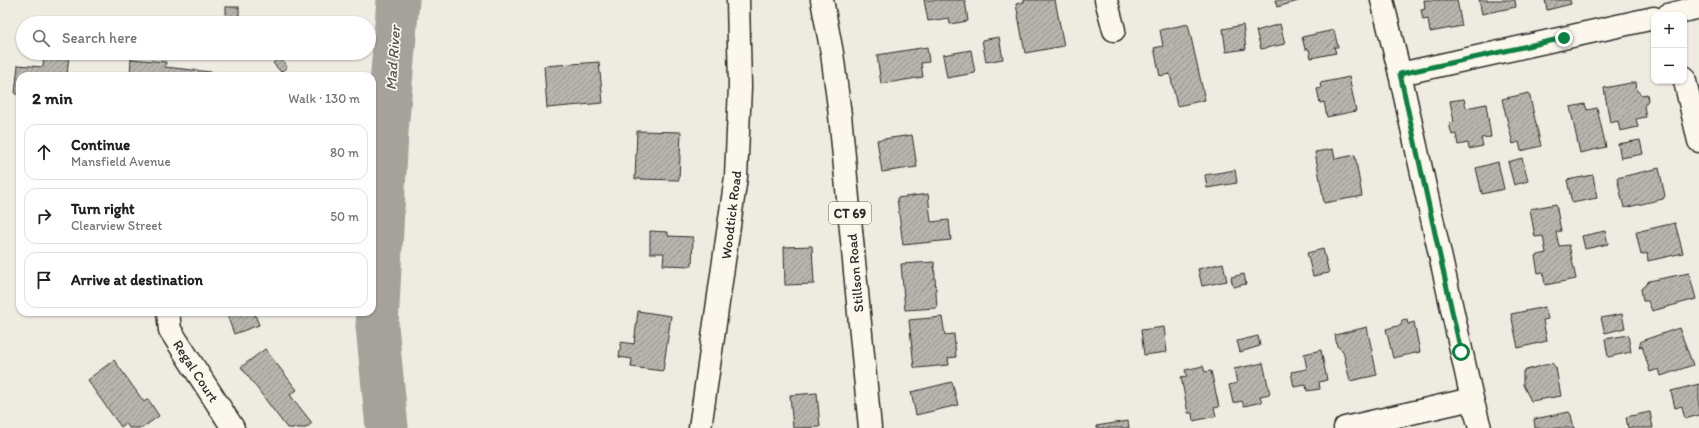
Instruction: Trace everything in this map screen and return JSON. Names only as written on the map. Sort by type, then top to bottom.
[{"type":"street","name":"Woodtick Road","points":[[700,428],[736,177],[740,87],[738,0]]},
{"type":"street","name":"Stillson Road","points":[[822,0],[832,53],[840,115],[870,428]]},
{"type":"street","points":[[1106,0],[1114,30]]},
{"type":"street","points":[[1382,0],[1400,74],[1472,399],[1480,428]]},
{"type":"street","points":[[1666,0],[1668,12]]},
{"type":"street","points":[[1680,12],[1699,7]]},
{"type":"street","points":[[1400,74],[1651,19]]},
{"type":"street","points":[[1686,84],[1699,141]]},
{"type":"street","name":"Regal Court","points":[[168,316],[170,330],[233,428]]},
{"type":"street","points":[[1345,428],[1472,399]]},
{"type":"building","points":[[924,0],[965,0],[968,21],[950,24],[949,18],[928,21]]},
{"type":"building","points":[[1024,0],[1055,0],[1064,46],[1025,53],[1016,4],[1024,2]]},
{"type":"building","points":[[1275,0],[1302,0],[1277,7]]},
{"type":"building","points":[[1424,0],[1457,0],[1462,26],[1430,32],[1428,19],[1423,20],[1421,10],[1425,9]]},
{"type":"building","points":[[1479,0],[1515,0],[1516,7],[1482,14]]},
{"type":"building","points":[[1545,0],[1570,0],[1571,4],[1547,10]]},
{"type":"building","points":[[226,7],[239,7],[239,16],[226,16]]},
{"type":"building","points":[[1188,24],[1205,100],[1177,106],[1170,74],[1160,76],[1154,48],[1163,46],[1160,30]]},
{"type":"building","points":[[1280,24],[1285,44],[1261,49],[1256,31]]},
{"type":"building","points":[[1243,25],[1246,49],[1226,52],[1223,29]]},
{"type":"building","points":[[1334,30],[1338,47],[1334,47],[1336,53],[1311,58],[1309,49],[1305,49],[1302,37]]},
{"type":"building","points":[[999,37],[1003,59],[986,62],[982,40]]},
{"type":"building","points":[[927,47],[929,62],[921,63],[923,77],[881,84],[877,55]]},
{"type":"building","points":[[971,50],[975,73],[947,78],[943,55]]},
{"type":"building","points":[[44,60],[68,60],[67,72],[17,72],[18,65],[43,67]]},
{"type":"building","points":[[131,60],[143,60],[166,62],[165,67],[211,72],[130,72]]},
{"type":"building","points":[[276,60],[282,60],[287,67],[281,72],[273,63]]},
{"type":"building","points":[[599,62],[603,103],[547,108],[544,66]]},
{"type":"building","points":[[1349,77],[1356,111],[1327,117],[1324,102],[1320,103],[1317,89],[1321,88],[1320,83]]},
{"type":"building","points":[[1636,82],[1637,91],[1642,95],[1647,94],[1648,100],[1644,106],[1646,117],[1636,119],[1638,127],[1620,131],[1618,121],[1610,123],[1604,88]]},
{"type":"building","points":[[1529,93],[1541,146],[1521,151],[1519,142],[1513,144],[1502,99]]},
{"type":"building","points":[[1464,99],[1466,108],[1486,104],[1491,137],[1481,138],[1483,146],[1469,149],[1468,143],[1458,145],[1456,134],[1452,135],[1449,123],[1454,122],[1450,101]]},
{"type":"building","points":[[1585,104],[1587,110],[1597,108],[1606,147],[1580,153],[1570,107]]},
{"type":"building","points":[[637,131],[681,132],[679,180],[635,179]]},
{"type":"building","points":[[912,135],[917,167],[882,172],[877,140]]},
{"type":"building","points":[[1640,140],[1643,154],[1621,158],[1618,144]]},
{"type":"building","points":[[1333,149],[1335,159],[1355,155],[1362,196],[1324,203],[1315,152]]},
{"type":"building","points":[[1522,158],[1528,181],[1514,185],[1508,162]]},
{"type":"building","points":[[1498,162],[1504,189],[1482,194],[1476,168]]},
{"type":"building","points":[[1659,168],[1665,196],[1663,199],[1624,208],[1617,178]]},
{"type":"building","points":[[1235,170],[1237,183],[1207,188],[1205,175]]},
{"type":"building","points":[[1593,175],[1597,198],[1572,203],[1567,180]]},
{"type":"building","points":[[928,194],[931,222],[949,220],[951,240],[903,245],[897,198]]},
{"type":"building","points":[[1556,204],[1561,231],[1556,232],[1559,246],[1569,245],[1576,279],[1545,285],[1543,272],[1538,273],[1535,256],[1546,253],[1543,236],[1535,237],[1530,209]]},
{"type":"building","points":[[1675,223],[1683,253],[1648,261],[1647,253],[1641,255],[1636,232]]},
{"type":"building","points":[[650,231],[668,232],[668,236],[693,237],[692,266],[663,265],[664,253],[650,253]]},
{"type":"building","points":[[1605,231],[1608,244],[1585,249],[1582,236]]},
{"type":"building","points":[[812,246],[814,284],[785,285],[784,247]]},
{"type":"building","points":[[1323,249],[1329,273],[1313,276],[1307,253]]},
{"type":"building","points":[[934,262],[937,308],[905,310],[901,264]]},
{"type":"building","points":[[1223,263],[1227,281],[1202,286],[1198,269]]},
{"type":"building","points":[[1689,273],[1696,299],[1652,311],[1648,301],[1643,301],[1641,289],[1649,281]]},
{"type":"building","points":[[1244,274],[1246,284],[1233,287],[1231,277]]},
{"type":"building","points":[[1545,307],[1548,319],[1543,320],[1547,341],[1518,348],[1511,314]]},
{"type":"building","points":[[638,311],[671,316],[663,371],[631,367],[632,359],[619,357],[621,342],[634,344]]},
{"type":"building","points":[[1622,314],[1625,328],[1605,333],[1601,318]]},
{"type":"building","points":[[227,316],[256,316],[259,325],[234,334]]},
{"type":"building","points":[[942,317],[945,335],[954,334],[956,357],[948,358],[949,365],[914,367],[909,320]]},
{"type":"building","points":[[1407,319],[1408,324],[1414,322],[1420,352],[1393,358],[1386,329],[1401,325],[1402,320]]},
{"type":"building","points":[[1164,327],[1167,352],[1144,355],[1141,330]]},
{"type":"building","points":[[1367,327],[1377,375],[1350,381],[1343,351],[1337,346],[1335,335]]},
{"type":"building","points":[[1679,328],[1693,365],[1661,376],[1659,369],[1650,372],[1642,346],[1639,347],[1641,341]]},
{"type":"building","points":[[1628,335],[1631,352],[1608,357],[1605,339]]},
{"type":"building","points":[[1258,336],[1260,346],[1240,352],[1237,341]]},
{"type":"building","points":[[265,349],[297,390],[290,395],[312,423],[306,428],[287,428],[241,367]]},
{"type":"building","points":[[1321,350],[1327,380],[1319,382],[1320,389],[1307,391],[1306,385],[1294,387],[1291,372],[1307,369],[1304,354]]},
{"type":"building","points":[[114,360],[144,402],[148,399],[159,416],[142,428],[129,428],[126,423],[121,427],[87,380]]},
{"type":"building","points":[[1263,363],[1270,394],[1260,396],[1262,402],[1244,406],[1242,401],[1233,403],[1229,385],[1237,383],[1234,369]]},
{"type":"building","points":[[1552,363],[1556,368],[1561,396],[1531,401],[1523,385],[1523,371]]},
{"type":"building","points":[[1203,366],[1205,372],[1211,371],[1219,407],[1214,408],[1216,416],[1193,421],[1192,413],[1188,413],[1181,377],[1187,376],[1185,370]]},
{"type":"building","points":[[952,382],[958,405],[916,415],[911,392]]},
{"type":"building","points":[[1699,384],[1699,415],[1685,419],[1682,406],[1675,408],[1671,391]]},
{"type":"building","points":[[817,393],[820,427],[793,428],[790,395]]},
{"type":"building","points":[[1569,412],[1574,428],[1535,428],[1534,419]]},
{"type":"building","points":[[1650,412],[1653,428],[1628,428],[1626,417]]},
{"type":"building","points":[[1128,421],[1129,428],[1097,428],[1096,426]]},
{"type":"waterway","name":"Mad River","points":[[387,428],[377,326],[387,132],[398,0]]},
{"type":"route","points":[[1461,352],[1400,74],[1564,38]]}]
